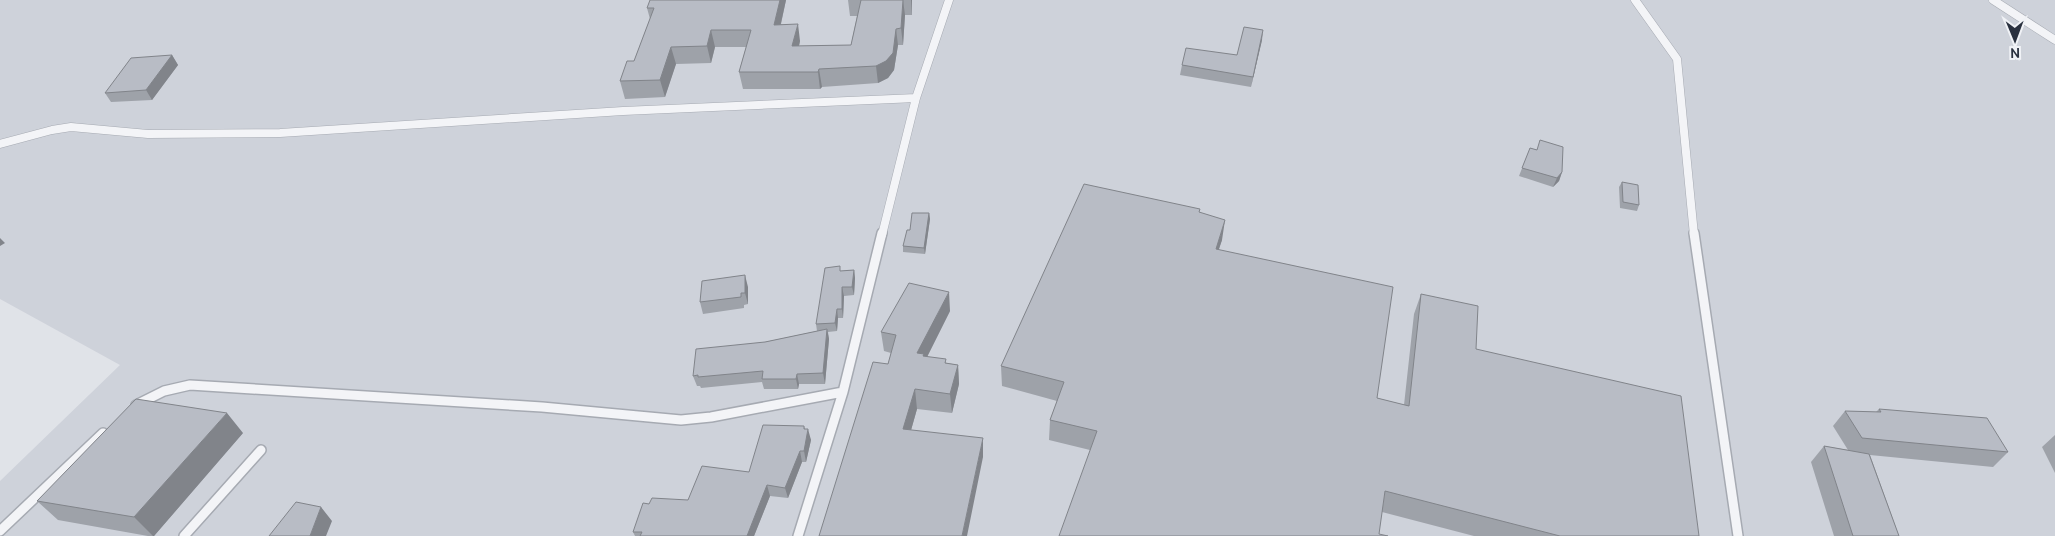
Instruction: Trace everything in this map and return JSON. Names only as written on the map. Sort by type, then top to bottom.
[{"type":"lane","points":[[798,536],[843,392],[916,98],[949,0]]},
{"type":"lane","points":[[1635,0],[1677,59],[1694,237],[1738,536]]},
{"type":"lane","points":[[1993,0],[2055,40]]},
{"type":"lane","points":[[0,144],[10,144],[59,128],[112,128],[127,133],[148,134],[280,133],[623,111],[916,98]]},
{"type":"lane","points":[[124,414],[131,407],[164,391],[190,385],[542,407],[681,420],[711,417],[843,392]]},
{"type":"lane","points":[[0,531],[110,427]]},
{"type":"lane","points":[[184,536],[261,450]]},
{"type":"shaded area","points":[[0,0],[2055,0],[2055,536],[0,536],[0,481],[120,365],[0,299]]},
{"type":"building","points":[[650,0],[780,0],[774,25],[798,24],[792,46],[851,45],[861,0],[903,0],[901,28],[896,29],[893,53],[886,61],[876,66],[819,69],[818,72],[739,72],[751,30],[711,30],[707,46],[671,47],[660,80],[620,81],[627,61],[634,61],[654,8],[647,8]]},
{"type":"building","points":[[1244,27],[1263,30],[1253,77],[1182,65],[1186,48],[1237,55]]},
{"type":"building","points":[[172,55],[146,90],[105,93],[131,58]]},
{"type":"building","points":[[1540,140],[1563,147],[1562,172],[1557,178],[1522,168],[1530,148],[1537,150]]},
{"type":"building","points":[[1622,182],[1638,185],[1639,205],[1623,202]]},
{"type":"building","points":[[1084,184],[1200,209],[1199,212],[1225,220],[1216,249],[1393,287],[1377,398],[1409,406],[1421,294],[1478,306],[1476,349],[1681,396],[1699,536],[1560,536],[1385,491],[1379,534],[1388,536],[1059,536],[1097,431],[1050,420],[1064,382],[1001,366]]},
{"type":"building","points":[[912,213],[929,213],[924,248],[903,246],[907,230],[910,230]]},
{"type":"building","points":[[840,266],[840,271],[854,270],[852,287],[842,287],[842,309],[837,309],[835,323],[816,324],[825,268]]},
{"type":"building","points":[[745,275],[745,293],[741,293],[741,297],[700,302],[702,281]]},
{"type":"building","points":[[909,283],[949,292],[917,353],[924,354],[923,356],[946,359],[945,363],[958,365],[950,394],[915,389],[903,429],[983,438],[962,536],[819,536],[873,362],[888,364],[896,335],[881,332]]},
{"type":"building","points":[[827,329],[823,373],[797,374],[796,379],[762,379],[763,371],[693,376],[696,349],[765,342]]},
{"type":"building","points":[[136,399],[227,413],[134,517],[37,501]]},
{"type":"building","points":[[1879,409],[1987,418],[2008,452],[1862,438],[1845,411],[1881,412]]},
{"type":"building","points":[[763,425],[804,426],[804,429],[808,429],[804,451],[800,451],[785,488],[767,485],[747,536],[640,536],[642,532],[633,532],[643,503],[649,504],[652,498],[688,500],[702,466],[749,472]]},
{"type":"building","points":[[1824,446],[1869,454],[1899,536],[1853,536]]},
{"type":"building","points":[[296,502],[321,507],[310,536],[269,536]]}]
